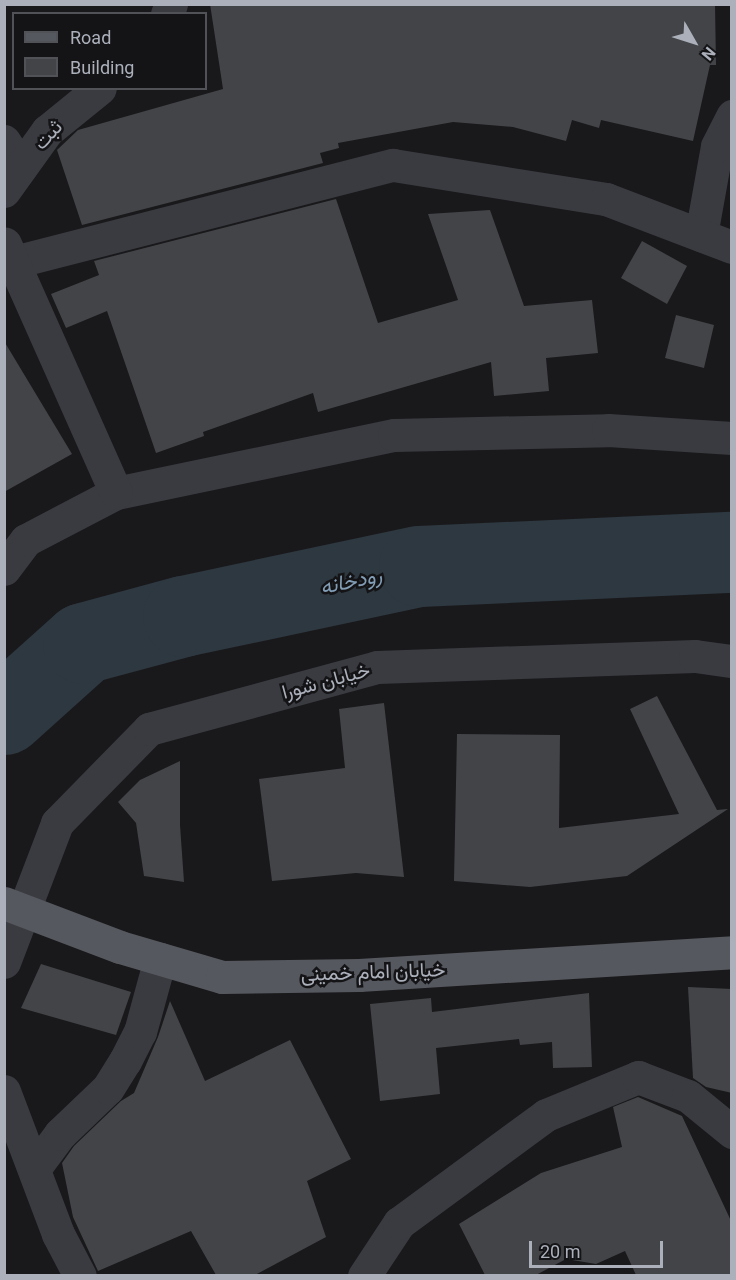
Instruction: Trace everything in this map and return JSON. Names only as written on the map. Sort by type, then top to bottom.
[{"type":"main road","name":"خیابان امام خمینی","points":[[15,907],[120,947],[222,977],[359,975],[732,952]]},
{"type":"street","name":"ثبت","points":[[10,167],[47,130],[97,90]]},
{"type":"street","points":[[701,235],[717,146],[732,116]]},
{"type":"street","points":[[116,493],[9,252],[393,165],[606,199],[732,247]]},
{"type":"street","points":[[4,569],[26,540],[116,493],[394,435],[608,430],[732,438]]},
{"type":"street","name":"خیابان شورا","points":[[4,962],[15,907],[57,823],[149,729],[377,667],[695,656],[732,661]]},
{"type":"street","points":[[34,1169],[60,1134],[108,1088],[125,1061],[140,1032],[160,958]]},
{"type":"street","points":[[364,1275],[399,1223],[546,1115],[638,1077],[688,1096],[726,1127],[732,1158]]},
{"type":"street","points":[[4,1091],[58,1234],[80,1275]]},
{"type":"building","points":[[210,4],[715,4],[716,65],[710,65],[693,141],[601,120],[599,128],[572,120],[566,141],[513,127],[453,122],[338,143],[339,148],[320,153],[323,163],[82,225],[57,150],[78,130],[223,89]]},
{"type":"building","points":[[336,199],[378,323],[458,300],[428,214],[490,210],[524,306],[592,300],[598,353],[546,358],[549,391],[494,396],[491,362],[318,412],[313,393],[203,432],[204,436],[156,453],[107,311],[66,328],[51,294],[99,275],[94,261]]},
{"type":"building","points":[[642,241],[687,266],[667,304],[621,278]]},
{"type":"building","points":[[676,315],[714,325],[704,368],[665,358]]},
{"type":"building","points":[[4,341],[72,454],[4,492]]},
{"type":"building","points":[[657,696],[717,810],[728,809],[627,876],[530,887],[454,881],[457,734],[560,735],[559,828],[679,814],[630,709]]},
{"type":"building","points":[[384,703],[404,877],[356,873],[272,881],[259,779],[345,768],[339,709]]},
{"type":"building","points":[[180,761],[180,825],[184,882],[144,876],[136,823],[118,802],[140,780]]},
{"type":"building","points":[[41,964],[131,992],[116,1035],[21,1008]]},
{"type":"building","points":[[688,987],[732,989],[732,1093],[706,1087],[693,1078]]},
{"type":"building","points":[[589,993],[592,1067],[553,1068],[552,1042],[520,1045],[519,1039],[436,1048],[440,1094],[380,1101],[370,1004],[431,998],[432,1012]]},
{"type":"building","points":[[170,1001],[205,1081],[290,1040],[351,1159],[307,1181],[326,1237],[255,1275],[216,1275],[191,1231],[98,1271],[73,1217],[62,1163],[74,1146],[121,1101],[134,1093],[158,1037]]},
{"type":"building","points":[[638,1097],[682,1116],[732,1223],[732,1275],[636,1275],[625,1251],[596,1264],[566,1259],[536,1275],[485,1275],[459,1224],[541,1173],[622,1147],[613,1107]]},
{"type":"waterway","name":"رودخانه","points":[[4,714],[83,643],[183,616],[419,566],[732,552]]}]
